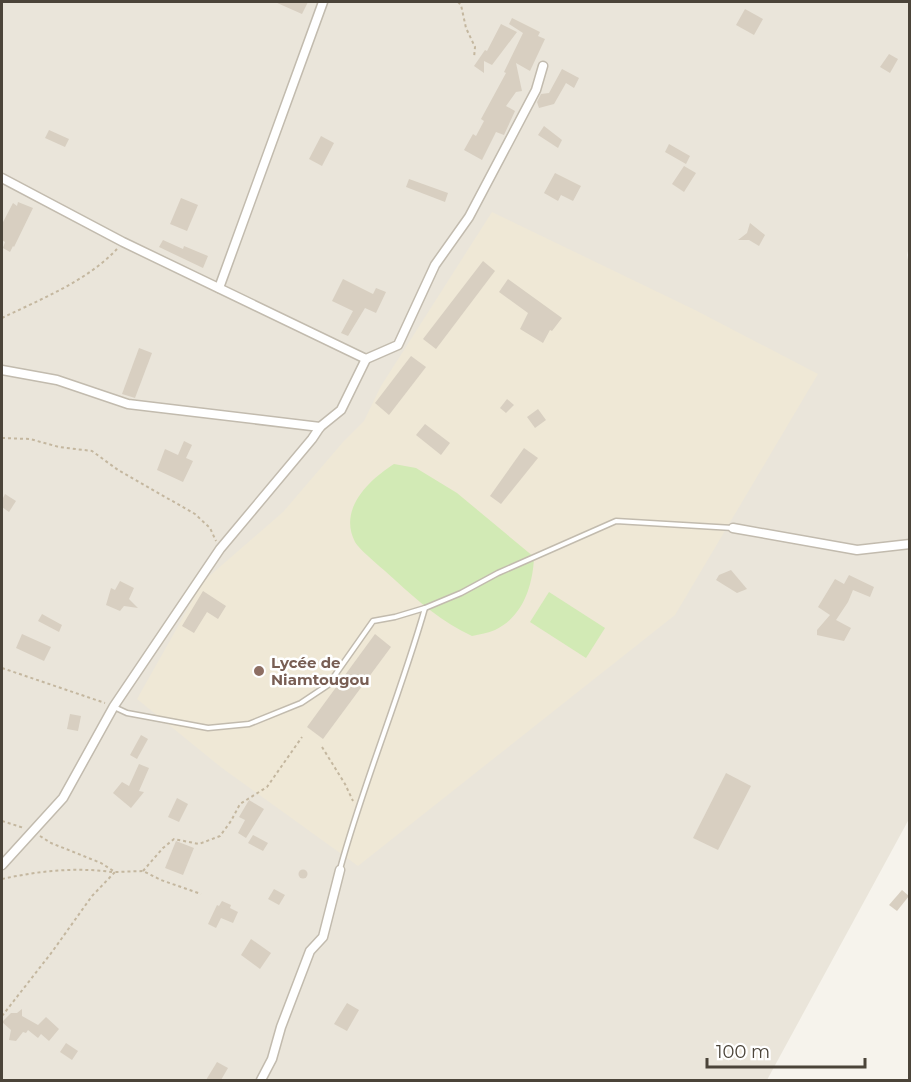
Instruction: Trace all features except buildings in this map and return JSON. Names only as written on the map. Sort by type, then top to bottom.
[{"type":"street","points":[[219,288],[322,2]]},
{"type":"street","points":[[2,864],[63,798],[114,706],[220,549],[312,440],[320,427],[341,410],[366,358],[398,345],[435,265],[470,217],[536,90],[543,66]]},
{"type":"street","points":[[2,178],[123,242],[366,358]]},
{"type":"street","points":[[2,370],[57,380],[128,404],[320,427]]},
{"type":"street","points":[[733,528],[857,550],[909,544]]},
{"type":"street","points":[[261,1080],[272,1059],[281,1027],[310,951],[323,937],[340,870]]},
{"type":"lane","points":[[114,706],[127,713],[208,728],[249,724],[301,703],[328,685],[373,621],[425,608],[616,521],[733,528]]},
{"type":"lane","points":[[340,870],[357,809],[410,660],[425,608]]},
{"type":"path","points":[[458,2],[461,5],[466,28],[475,46],[474,58]]},
{"type":"path","points":[[2,318],[103,265],[123,242]]},
{"type":"path","points":[[2,438],[30,440],[59,447],[92,451],[118,470],[195,514],[210,528],[220,549]]},
{"type":"path","points":[[2,668],[114,706]]},
{"type":"path","points":[[143,872],[163,848],[174,839],[200,844],[220,836],[240,804],[267,787],[302,737]]},
{"type":"path","points":[[322,747],[345,784],[357,809]]},
{"type":"path","points":[[2,821],[32,831],[51,843],[100,863],[115,872]]},
{"type":"path","points":[[2,879],[58,870],[143,872],[201,894]]},
{"type":"path","points":[[2,1016],[92,896],[115,872]]},
{"type":"shaded area","points":[[2,2],[909,2],[910,243],[907,255],[910,270],[909,819],[767,1080],[2,1080]]},
{"type":"shaded area","name":"Lycée de Niamtougou","points":[[492,212],[695,310],[818,374],[675,615],[358,866],[222,768],[137,699],[207,578],[283,512],[364,421],[381,386]]},
{"type":"green space","points":[[394,464],[416,468],[457,493],[534,557],[529,589],[525,599],[513,617],[505,624],[492,631],[472,636],[461,630],[422,604],[367,556],[355,542],[350,518],[353,507],[366,487]]},
{"type":"green space","points":[[549,592],[605,628],[586,658],[530,622]]},
{"type":"place","name":"Lycée de Niamtougou","points":[[259,671]]}]
